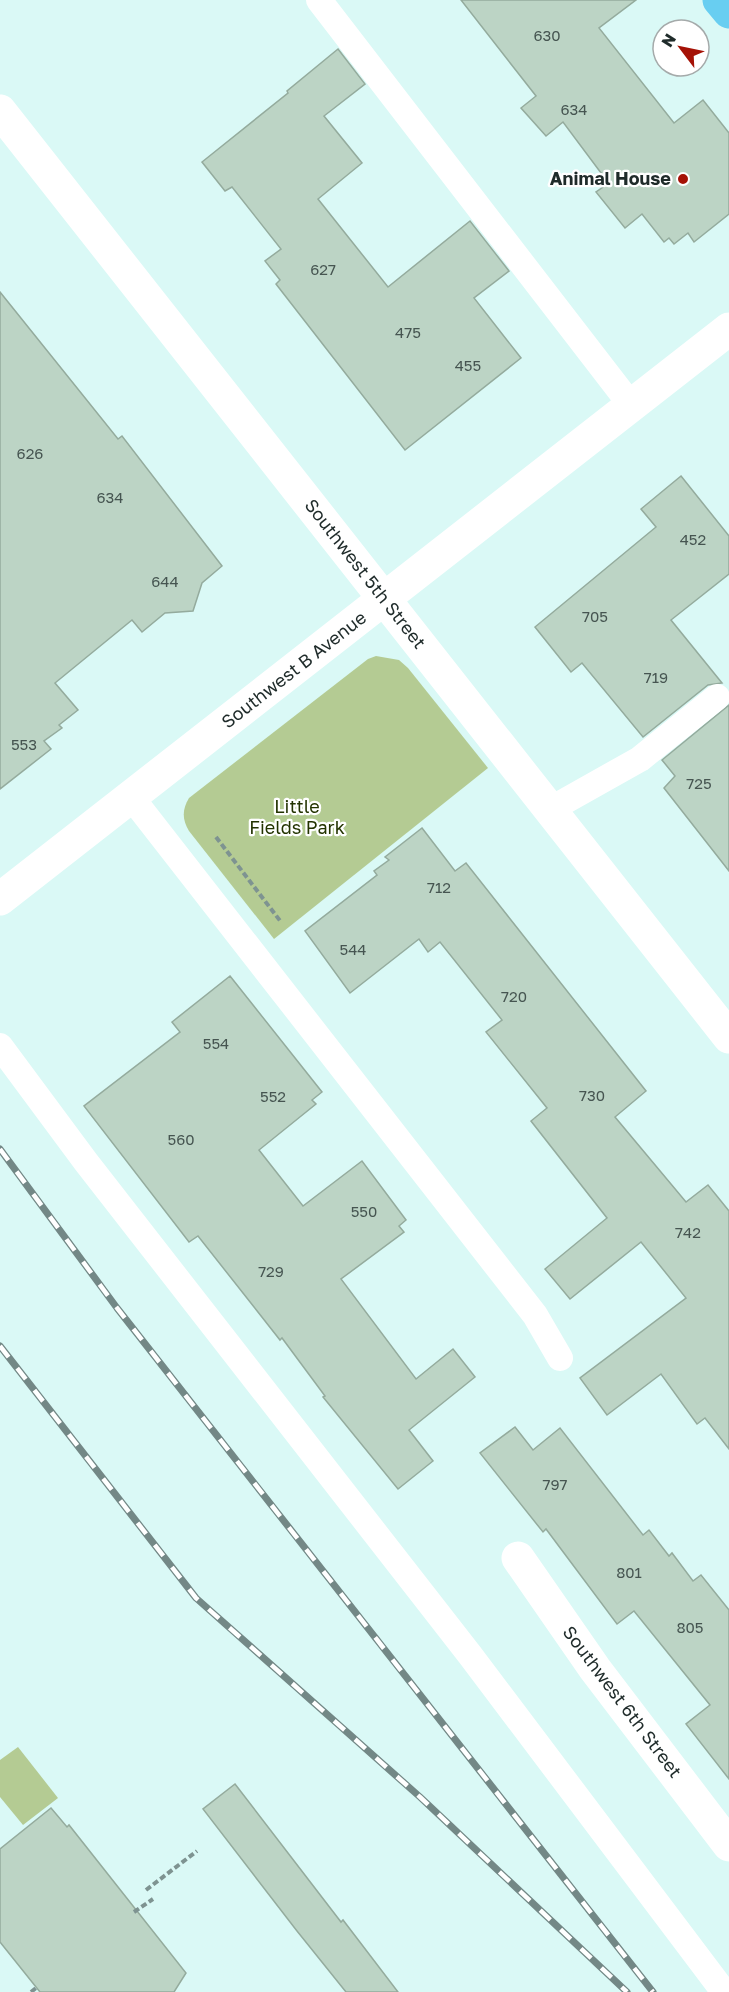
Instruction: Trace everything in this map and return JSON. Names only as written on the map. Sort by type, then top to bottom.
[{"type":"highway","points":[[719,0],[729,12]]},
{"type":"street","name":"Southwest 5th Street","points":[[0,111],[729,1037]]},
{"type":"street","name":"Southwest B Avenue","points":[[0,899],[729,329]]},
{"type":"street","name":"Southwest 6th Street","points":[[518,1558],[595,1669],[729,1845]]},
{"type":"lane","points":[[320,0],[631,405]]},
{"type":"lane","points":[[551,810],[640,759],[717,697]]},
{"type":"lane","points":[[132,798],[536,1315],[560,1358]]},
{"type":"lane","points":[[0,1046],[86,1162],[470,1655],[724,1992]]},
{"type":"path","points":[[216,837],[281,922]]},
{"type":"path","points":[[146,1890],[197,1851]]},
{"type":"path","points":[[134,1912],[153,1899]]},
{"type":"path","points":[[31,1992],[36,1988]]},
{"type":"green space","name":"Little Fields Park","points":[[376,656],[399,660],[408,668],[488,768],[274,939],[189,831],[184,818],[185,807],[189,798],[368,659]]},
{"type":"green space","points":[[18,1747],[58,1798],[23,1825],[0,1797],[0,1760]]},
{"type":"building","points":[[461,0],[636,0],[599,28],[674,123],[703,100],[729,133],[729,214],[694,242],[688,233],[674,244],[669,238],[664,242],[642,214],[625,228],[596,192],[606,185],[607,181],[563,122],[546,136],[521,108],[536,96]]},
{"type":"building","points":[[338,49],[365,84],[324,116],[362,163],[318,199],[388,287],[470,221],[509,271],[474,298],[521,358],[405,450],[276,284],[280,280],[265,261],[281,249],[232,187],[225,191],[202,162],[288,93],[287,91]]},
{"type":"building","points":[[0,292],[118,439],[122,436],[222,566],[202,583],[193,611],[165,613],[142,632],[132,620],[55,683],[78,710],[59,725],[62,728],[44,741],[51,749],[0,789]]},
{"type":"building","points":[[681,476],[729,536],[729,574],[671,620],[722,683],[708,685],[643,737],[582,663],[571,672],[535,627],[656,527],[641,509]]},
{"type":"building","points":[[729,705],[729,871],[664,788],[675,776],[662,760]]},
{"type":"building","points":[[422,828],[455,871],[466,863],[646,1091],[615,1117],[686,1202],[708,1185],[729,1211],[729,1449],[705,1418],[697,1424],[661,1374],[607,1415],[580,1378],[686,1298],[641,1242],[570,1299],[545,1269],[607,1218],[531,1121],[547,1108],[486,1032],[502,1020],[440,942],[428,952],[419,939],[350,993],[305,931],[377,875],[374,871],[389,860],[385,857]]},
{"type":"building","points":[[230,976],[322,1092],[312,1100],[316,1104],[259,1150],[303,1206],[362,1161],[406,1220],[399,1226],[404,1232],[341,1279],[416,1379],[453,1349],[475,1377],[409,1430],[433,1461],[398,1489],[323,1397],[325,1396],[282,1338],[280,1340],[198,1236],[189,1242],[84,1106],[180,1032],[172,1022]]},
{"type":"building","points":[[515,1427],[533,1450],[560,1428],[643,1535],[649,1530],[669,1556],[672,1553],[693,1581],[701,1575],[729,1610],[729,1779],[686,1724],[710,1705],[634,1611],[617,1624],[546,1529],[543,1532],[480,1453]]},
{"type":"building","points":[[235,1784],[398,1992],[346,1992],[297,1931],[203,1809]]},
{"type":"building","points":[[51,1808],[67,1827],[69,1825],[186,1973],[174,1992],[40,1992],[0,1942],[0,1849]]},
{"type":"railway","points":[[0,1149],[117,1308],[653,1992]]},
{"type":"railway","points":[[0,1346],[196,1598],[420,1797],[627,1992]]},
{"type":"place","name":"Animal House","points":[[683,179]]}]
